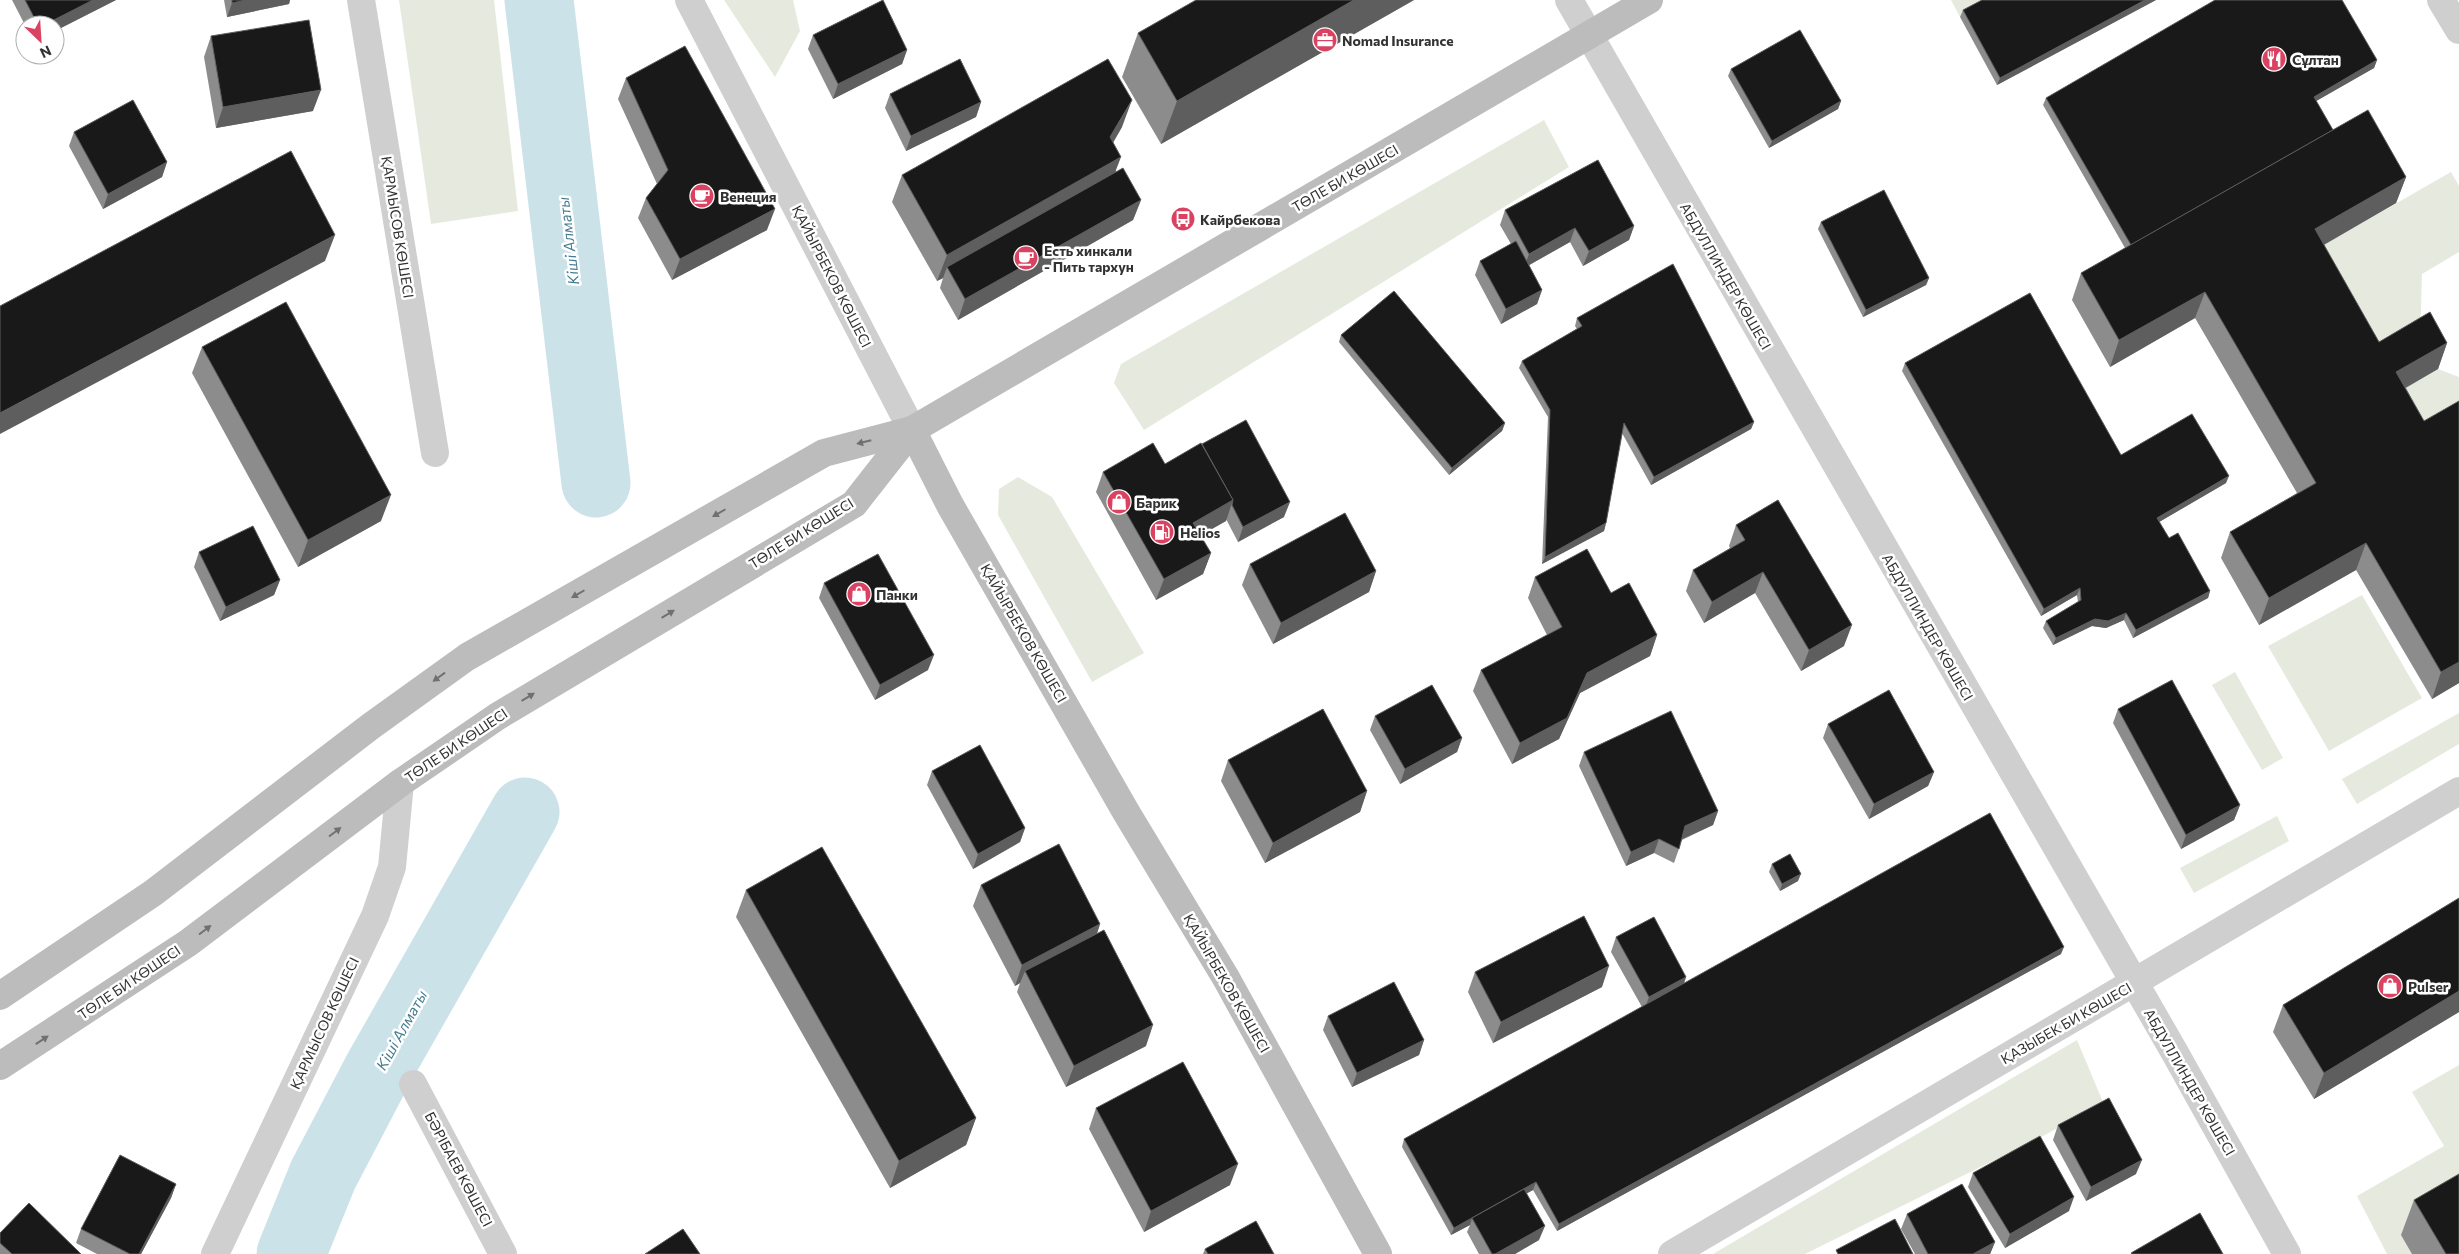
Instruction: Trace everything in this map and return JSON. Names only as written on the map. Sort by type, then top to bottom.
[{"type":"main road","name":"ТӨЛЕ БИ КӨШЕСІ","points":[[0,996],[153,892],[363,732],[467,657],[824,453],[912,430],[1649,0]]},
{"type":"main road","name":"ТӨЛЕ БИ КӨШЕСІ","points":[[0,1066],[188,943],[400,783],[498,716],[854,504],[912,430]]},
{"type":"main road","name":"ҚАЙЫРБЕКОВ КӨШЕСІ","points":[[912,430],[950,505],[1126,812],[1226,978],[1378,1254]]},
{"type":"street","name":"ҚАРМЫСОВ КӨШЕСІ","points":[[361,0],[435,453]]},
{"type":"street","name":"ҚАЙЫРБЕКОВ КӨШЕСІ","points":[[689,0],[912,430]]},
{"type":"street","name":"АБДУЛЛИНДЕР КӨШЕСІ","points":[[1569,0],[2287,1254]]},
{"type":"street","points":[[2441,0],[2459,30]]},
{"type":"street","name":"ҚАРМЫСОВ КӨШЕСІ","points":[[215,1254],[375,916],[392,867],[400,783]]},
{"type":"street","name":"ҚАЗЫБЕК БИ КӨШЕСІ","points":[[1672,1254],[2459,792]]},
{"type":"street","name":"БӘРІБАЕВ КӨШЕСІ","points":[[413,1084],[503,1254]]},
{"type":"shaded area","points":[[399,0],[494,0],[518,211],[431,224]]},
{"type":"shaded area","points":[[724,0],[793,0],[800,31],[775,77]]},
{"type":"shaded area","points":[[1951,0],[1992,0],[1960,17]]},
{"type":"shaded area","points":[[1544,120],[1569,167],[1144,430],[1114,383],[1121,364]]},
{"type":"shaded area","points":[[2451,172],[2459,186],[2459,252],[2422,274],[2420,339],[2370,368],[2306,255]]},
{"type":"shaded area","points":[[2438,369],[2459,377],[2459,422],[2415,447],[2387,398]]},
{"type":"shaded area","points":[[1018,477],[1052,497],[1144,653],[1092,682],[998,515],[999,489]]},
{"type":"shaded area","points":[[2362,595],[2422,698],[2329,751],[2268,646]]},
{"type":"shaded area","points":[[2235,672],[2283,758],[2262,770],[2212,685]]},
{"type":"shaded area","points":[[2459,713],[2459,744],[2357,804],[2342,779]]},
{"type":"shaded area","points":[[2277,816],[2289,841],[2194,893],[2180,868]]},
{"type":"shaded area","points":[[2077,1040],[2103,1102],[2047,1134],[1805,1254],[1713,1254]]},
{"type":"shaded area","points":[[2459,1065],[2459,1202],[2412,1254],[2387,1254],[2357,1196],[2444,1146],[2412,1092]]},
{"type":"building","points":[[25,0],[93,0],[64,15],[33,15]]},
{"type":"building","points":[[232,0],[246,0],[232,3]]},
{"type":"building","points":[[883,0],[907,50],[838,84],[813,35]]},
{"type":"building","points":[[1196,0],[1354,0],[1177,101],[1138,33]]},
{"type":"building","points":[[1982,0],[2145,0],[2000,78],[1963,10]]},
{"type":"building","points":[[2215,0],[2342,0],[2377,60],[2314,97],[2333,130],[2131,245],[2046,98]]},
{"type":"building","points":[[309,20],[321,90],[223,107],[211,36]]},
{"type":"building","points":[[1800,30],[1841,101],[1772,141],[1731,69]]},
{"type":"building","points":[[685,46],[775,209],[680,259],[646,198],[668,170],[626,78]]},
{"type":"building","points":[[960,59],[981,102],[911,136],[890,94]]},
{"type":"building","points":[[1108,59],[1132,100],[1110,137],[1121,157],[947,255],[902,175]]},
{"type":"building","points":[[133,100],[167,162],[108,194],[74,132]]},
{"type":"building","points":[[2368,110],[2406,177],[2315,229],[2379,342],[2430,312],[2447,343],[2396,372],[2424,421],[2459,401],[2459,662],[2441,672],[2366,543],[2269,598],[2230,532],[2316,483],[2205,292],[2119,340],[2081,273]]},
{"type":"building","points":[[291,151],[335,235],[0,413],[0,306]]},
{"type":"building","points":[[1598,160],[1634,226],[1589,251],[1575,228],[1529,254],[1505,210]]},
{"type":"building","points":[[1123,168],[1141,200],[965,299],[947,267]]},
{"type":"building","points":[[1884,190],[1929,278],[1866,310],[1821,222]]},
{"type":"building","points":[[1516,241],[1542,290],[1506,309],[1480,261]]},
{"type":"building","points":[[1673,264],[1754,422],[1654,477],[1624,423],[1606,523],[1545,557],[1550,410],[1522,361],[1582,326],[1577,318]]},
{"type":"building","points":[[1394,291],[1505,423],[1452,468],[1341,335]]},
{"type":"building","points":[[2030,293],[2121,455],[2192,414],[2229,476],[2157,518],[2169,538],[2178,533],[2210,591],[2136,630],[2126,613],[2108,621],[2095,619],[2056,638],[2046,621],[2081,600],[2080,588],[2044,609],[1905,363]]},
{"type":"building","points":[[286,302],[391,495],[308,540],[202,347]]},
{"type":"building","points":[[1246,420],[1290,502],[1243,527],[1232,505],[1233,500],[1202,444]]},
{"type":"building","name":"Helios","points":[[1153,443],[1165,464],[1201,443],[1233,500],[1193,523],[1211,553],[1164,579],[1103,472]]},
{"type":"building","points":[[1778,500],[1852,625],[1809,650],[1763,572],[1712,602],[1693,570],[1745,540],[1736,525]]},
{"type":"building","points":[[1345,513],[1376,571],[1281,623],[1250,564]]},
{"type":"building","points":[[253,526],[280,580],[226,607],[199,552]]},
{"type":"building","points":[[1587,549],[1611,593],[1629,583],[1657,635],[1587,673],[1567,718],[1520,743],[1481,670],[1562,627],[1535,577]]},
{"type":"building","points":[[878,554],[934,655],[880,685],[824,583]]},
{"type":"building","points":[[2172,680],[2240,805],[2186,835],[2118,709]]},
{"type":"building","points":[[1432,685],[1462,738],[1405,769],[1375,716]]},
{"type":"building","points":[[1889,690],[1934,772],[1874,804],[1828,724]]},
{"type":"building","points":[[1323,709],[1367,791],[1273,843],[1228,760]]},
{"type":"building","points":[[1671,711],[1718,811],[1685,826],[1679,849],[1659,839],[1631,852],[1584,752]]},
{"type":"building","points":[[980,745],[1025,828],[978,854],[932,771]]},
{"type":"building","points":[[1990,813],[2064,947],[1559,1224],[1536,1182],[1454,1228],[1404,1139]]},
{"type":"building","points":[[1059,844],[1100,924],[1022,965],[981,885]]},
{"type":"building","points":[[822,847],[976,1118],[899,1161],[746,890]]},
{"type":"building","points":[[1790,854],[1801,874],[1782,884],[1772,864]]},
{"type":"building","points":[[2459,898],[2459,991],[2324,1073],[2283,1005]]},
{"type":"building","points":[[1584,916],[1609,966],[1501,1022],[1475,972]]},
{"type":"building","points":[[1654,917],[1686,977],[1649,997],[1616,937]]},
{"type":"building","points":[[1104,930],[1153,1025],[1074,1066],[1025,971]]},
{"type":"building","points":[[1394,982],[1424,1040],[1357,1073],[1328,1016]]},
{"type":"building","points":[[1183,1062],[1238,1164],[1151,1211],[1096,1108]]},
{"type":"building","points":[[2109,1098],[2142,1160],[2091,1187],[2058,1125]]},
{"type":"building","points":[[2040,1136],[2074,1197],[2010,1234],[1973,1173]]},
{"type":"building","points":[[120,1155],[176,1184],[139,1254],[130,1254],[81,1229]]},
{"type":"building","points":[[2459,1174],[2459,1254],[2446,1254],[2414,1200]]},
{"type":"building","points":[[1962,1184],[1995,1242],[1973,1254],[1928,1254],[1907,1214]]},
{"type":"building","points":[[1524,1189],[1545,1226],[1492,1254],[1472,1218]]},
{"type":"building","points":[[29,1203],[81,1254],[12,1254],[0,1243],[0,1233]]},
{"type":"building","points":[[2200,1213],[2223,1254],[2131,1253]]},
{"type":"building","points":[[1895,1219],[1913,1254],[1838,1254],[1836,1250]]},
{"type":"building","points":[[1256,1221],[1274,1254],[1208,1254],[1205,1249]]},
{"type":"building","points":[[683,1229],[700,1254],[645,1254]]},
{"type":"waterway","name":"Кіші Алматы","points":[[539,0],[596,483]]},
{"type":"waterway","name":"Кіші Алматы","points":[[291,1254],[323,1175],[378,1070],[525,812]]},
{"type":"place","name":"Nomad Insurance","points":[[1325,40]]},
{"type":"place","name":"Сұлтан","points":[[2274,59]]},
{"type":"place","name":"Венеция","points":[[702,196]]},
{"type":"place","name":"Кайрбекова","points":[[1183,219]]},
{"type":"place","name":"Есть хинкали - Пить тархун","points":[[1026,258]]},
{"type":"place","name":"Барик","points":[[1119,502]]},
{"type":"place","name":"Helios","points":[[1162,532]]},
{"type":"place","name":"Панки","points":[[859,594]]},
{"type":"place","name":"Pulser","points":[[2390,986]]}]
